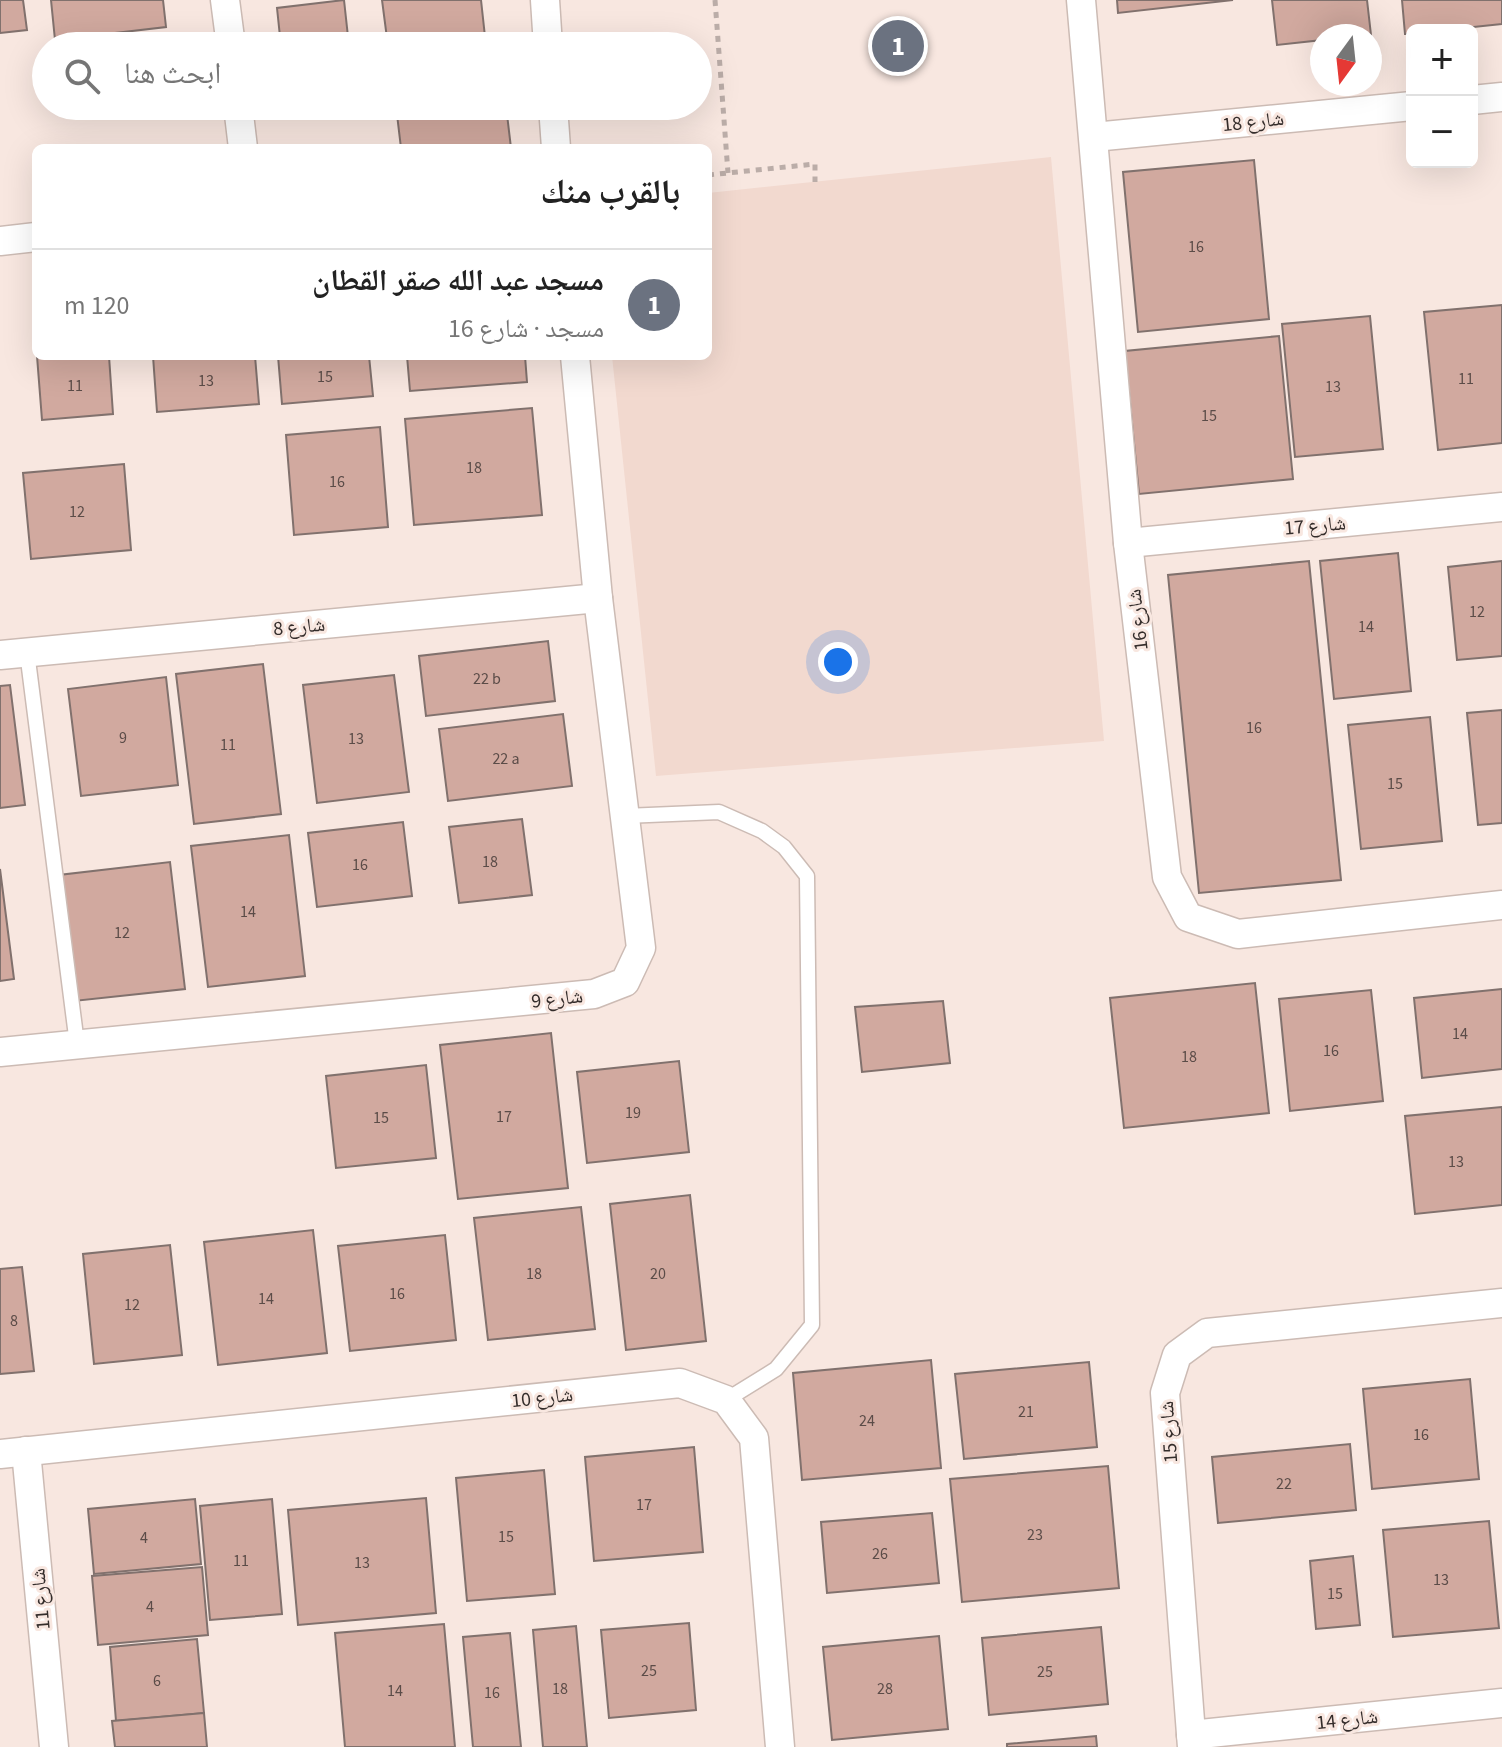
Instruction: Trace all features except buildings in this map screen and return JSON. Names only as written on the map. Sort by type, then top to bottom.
[{"type":"street","points":[[225,0],[229,32]]},
{"type":"street","points":[[545,0],[547,32]]},
{"type":"street","name":"شارع 16","points":[[1081,0],[1128,543],[1167,877],[1188,917],[1238,934],[1502,905]]},
{"type":"street","points":[[1478,99],[1502,97]]},
{"type":"street","name":"شارع 18","points":[[1094,137],[1406,107]]},
{"type":"street","points":[[240,120],[243,144]]},
{"type":"street","points":[[554,120],[556,144]]},
{"type":"street","points":[[0,241],[32,237]]},
{"type":"street","name":"شارع 9","points":[[0,1052],[594,994],[625,982],[641,948],[598,598],[575,360]]},
{"type":"street","name":"شارع 17","points":[[1128,543],[1502,507]]},
{"type":"street","name":"شارع 8","points":[[14,653],[598,598]]},
{"type":"street","name":"شارع 15","points":[[1192,1741],[1165,1393],[1177,1355],[1207,1333],[1502,1303]]},
{"type":"street","name":"شارع 10","points":[[13,1452],[680,1383],[726,1400]]},
{"type":"street","points":[[726,1400],[754,1438],[780,1747]]},
{"type":"street","name":"شارع 11","points":[[13,1452],[54,1747]]},
{"type":"street","name":"شارع 14","points":[[1192,1741],[1502,1703]]},
{"type":"lane","points":[[14,653],[77,1044]]},
{"type":"lane","points":[[625,816],[719,812],[762,831],[784,847],[807,876],[812,1325],[776,1369],[726,1400]]},
{"type":"path","points":[[715,0],[728,173]]},
{"type":"path","points":[[712,175],[815,164],[815,182]]},
{"type":"shaded area","points":[[1051,157],[1104,741],[656,776],[612,360],[712,360],[712,193]]},
{"type":"place","name":"مسجد عبد الله صقر القطان","points":[[898,46]]}]
